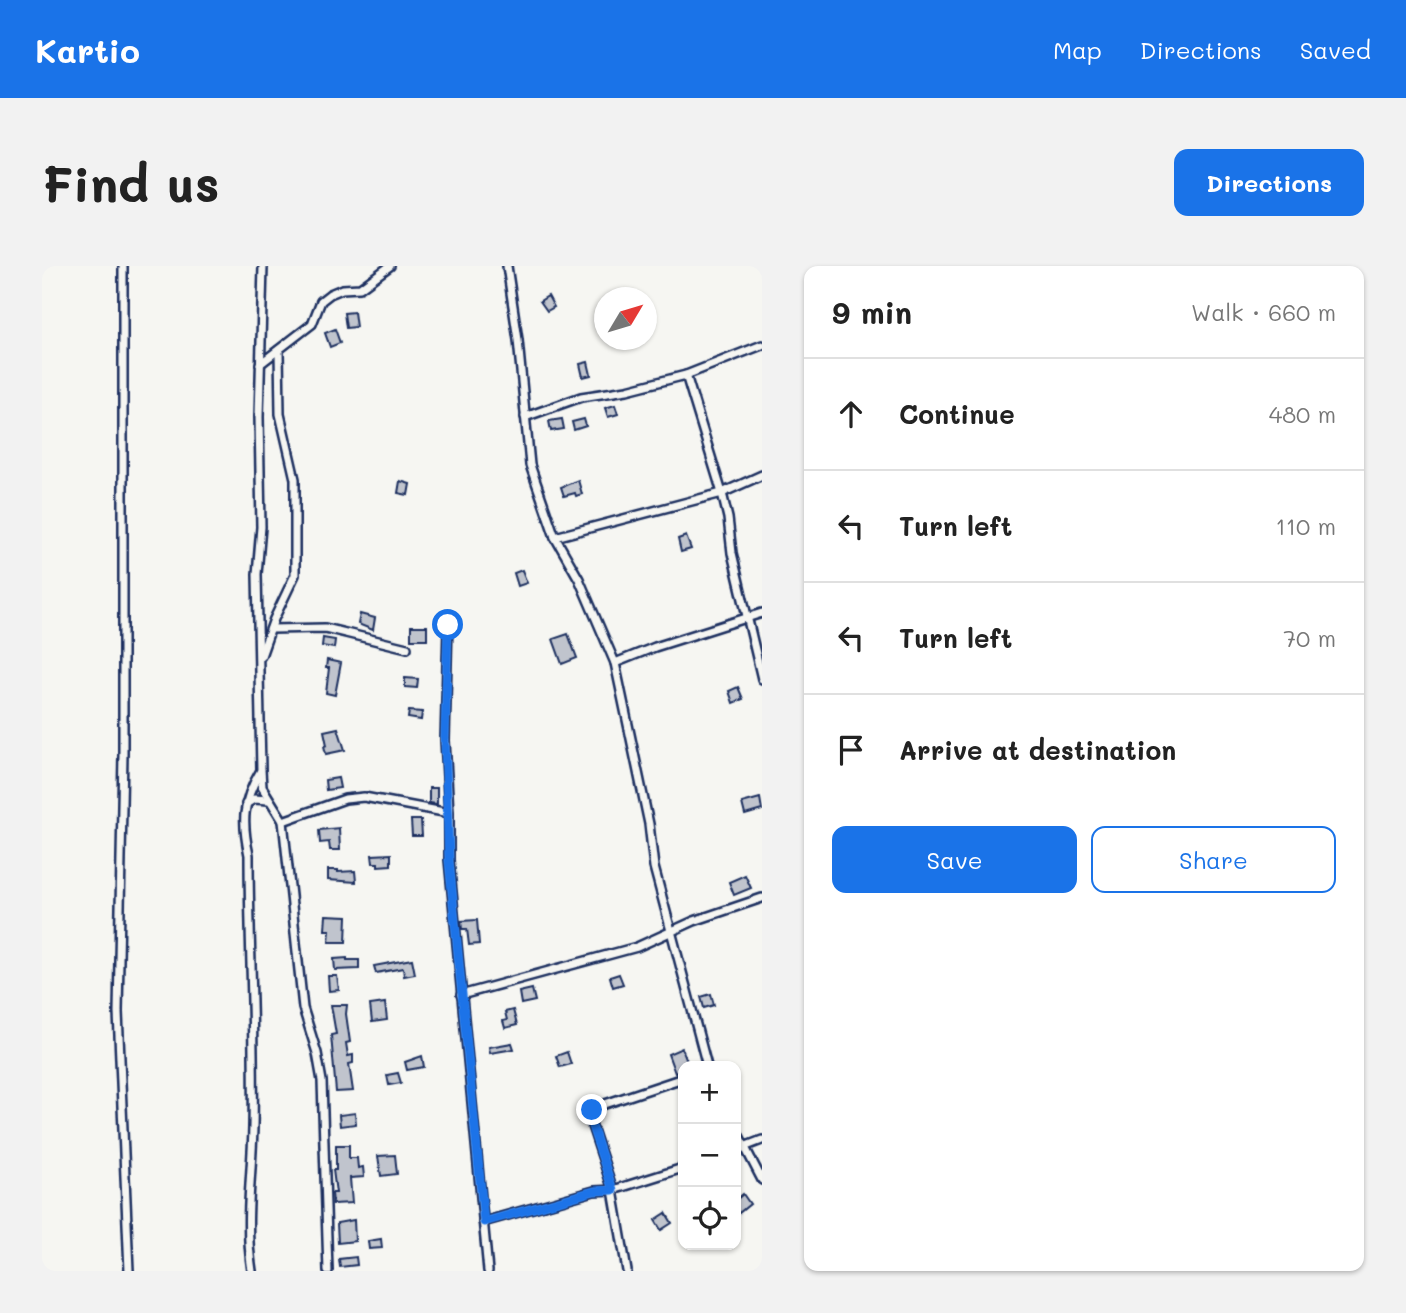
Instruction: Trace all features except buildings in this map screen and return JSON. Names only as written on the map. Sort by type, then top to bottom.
[{"type":"street","points":[[123,266],[123,754],[118,1012],[129,1271]]},
{"type":"street","points":[[262,266],[261,527],[257,574],[262,787],[283,821],[303,1008],[317,1053],[321,1081],[328,1271]]},
{"type":"street","points":[[260,363],[312,324],[321,301],[330,294],[342,289],[360,288],[390,266]]},
{"type":"street","points":[[507,266],[519,340],[530,466],[555,537],[579,579],[615,663],[649,824],[654,867],[706,1061]]},
{"type":"street","points":[[525,417],[581,397],[627,390],[686,375],[762,345]]},
{"type":"street","points":[[260,660],[295,575],[295,479],[280,414],[279,350]]},
{"type":"street","points":[[686,375],[722,493],[732,553],[762,679]]},
{"type":"street","points":[[555,537],[722,493],[762,475]]},
{"type":"street","points":[[615,663],[655,647],[762,613]]},
{"type":"street","points":[[448,625],[445,740],[449,860],[488,1271]]},
{"type":"street","points":[[271,629],[338,630],[407,648]]},
{"type":"street","points":[[253,1271],[247,1241],[253,1115],[249,855],[243,828],[250,790],[261,770]]},
{"type":"street","points":[[283,821],[345,799],[364,797],[449,813]]},
{"type":"street","points":[[246,804],[254,799],[268,800]]},
{"type":"street","points":[[461,995],[626,950],[694,921],[762,898]]},
{"type":"street","points":[[627,1271],[613,1190],[589,1117],[592,1110],[678,1080]]},
{"type":"street","points":[[741,1148],[762,1140]]},
{"type":"street","points":[[741,1149],[762,1180]]},
{"type":"street","points":[[484,1222],[594,1191],[613,1190],[678,1170]]},
{"type":"route","points":[[448,625],[445,740],[449,860],[469,1092],[484,1222],[594,1191],[613,1190],[589,1117],[592,1110]]}]
